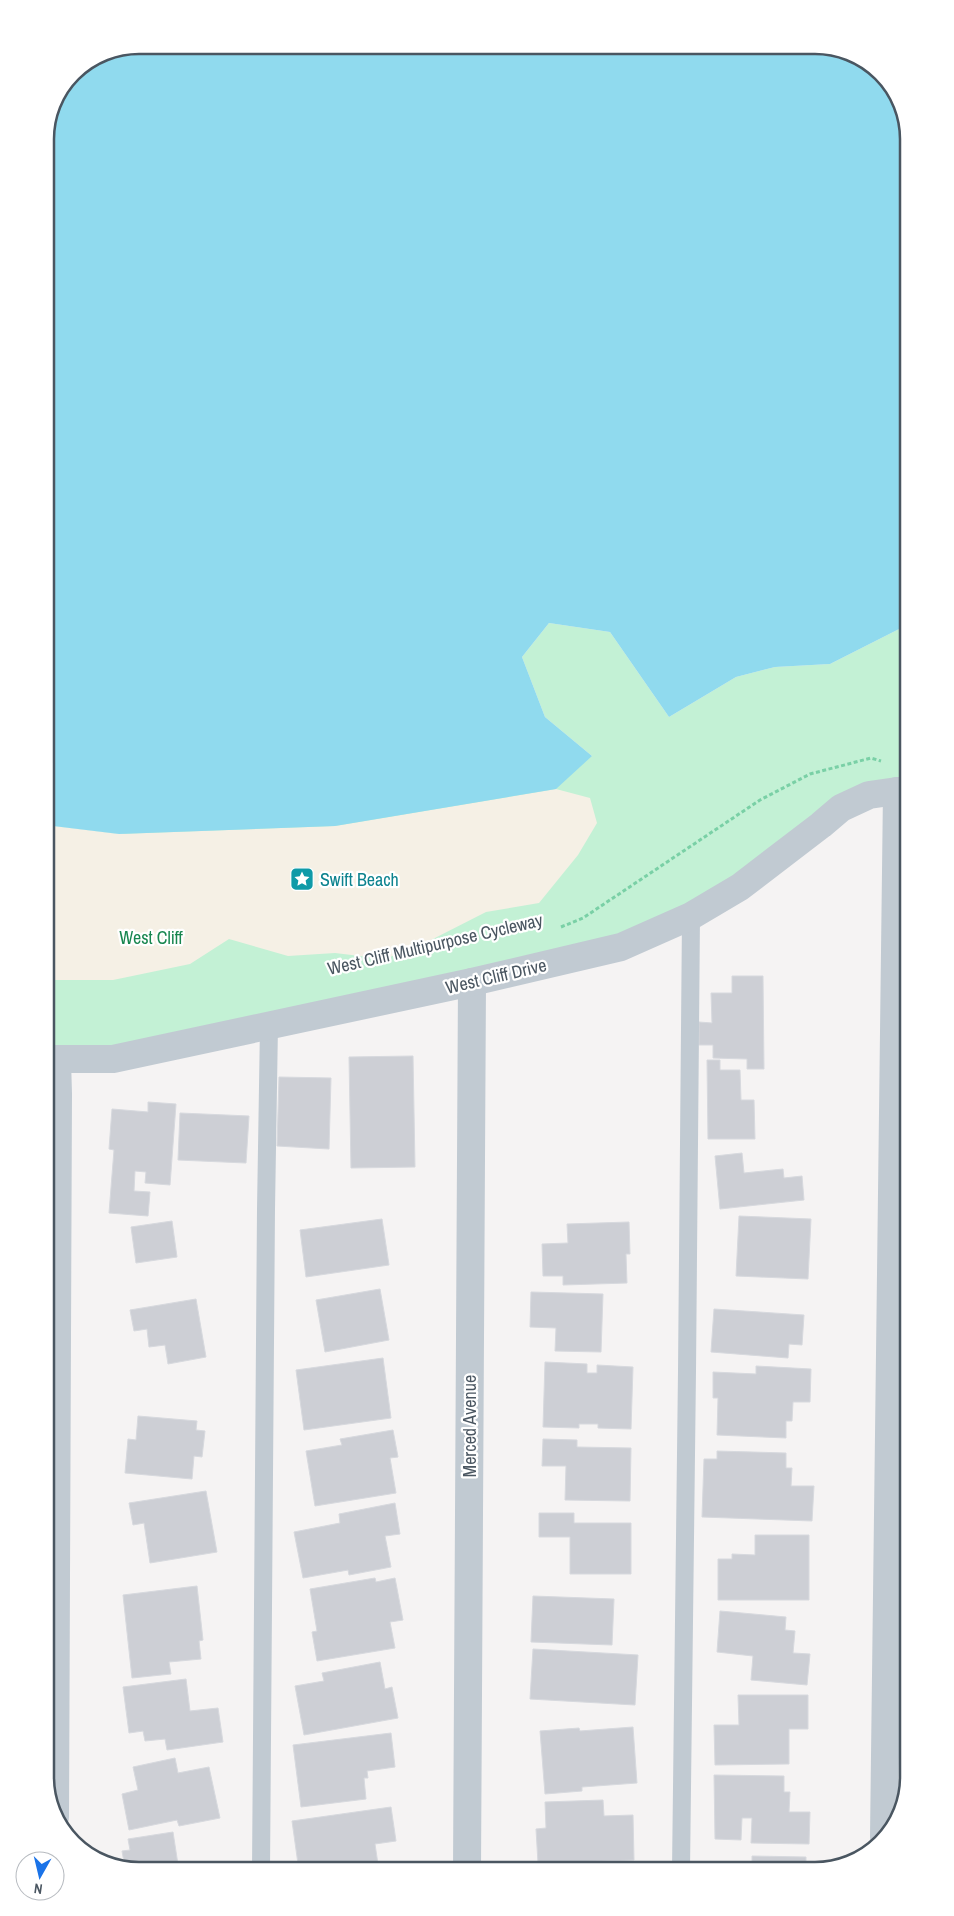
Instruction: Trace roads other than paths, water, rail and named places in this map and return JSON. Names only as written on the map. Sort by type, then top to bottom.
[{"type":"street","name":"West Cliff Drive","points":[[54,1060],[113,1059],[472,982],[621,947],[691,916],[740,886],[841,808],[869,795],[900,792]]},
{"type":"street","points":[[884,1827],[900,957]]},
{"type":"street","name":"Merced Avenue","points":[[467,1862],[472,982]]},
{"type":"street","points":[[54,1079],[58,1104],[55,1794]]},
{"type":"lane","points":[[681,1862],[691,916]]},
{"type":"lane","points":[[261,1862],[269,1025]]},
{"type":"water","points":[[138,54],[821,54],[843,58],[858,65],[883,87],[894,106],[899,122],[900,138],[900,629],[830,664],[775,667],[736,677],[669,717],[610,632],[549,623],[522,657],[545,717],[592,756],[556,789],[335,826],[119,834],[54,826],[54,133],[60,106],[68,91],[79,79],[91,68],[106,60],[122,55]]},
{"type":"place","name":"Swift Beach","points":[[302,879]]},
{"type":"park label","name":"West Cliff","points":[[151,937]]}]
